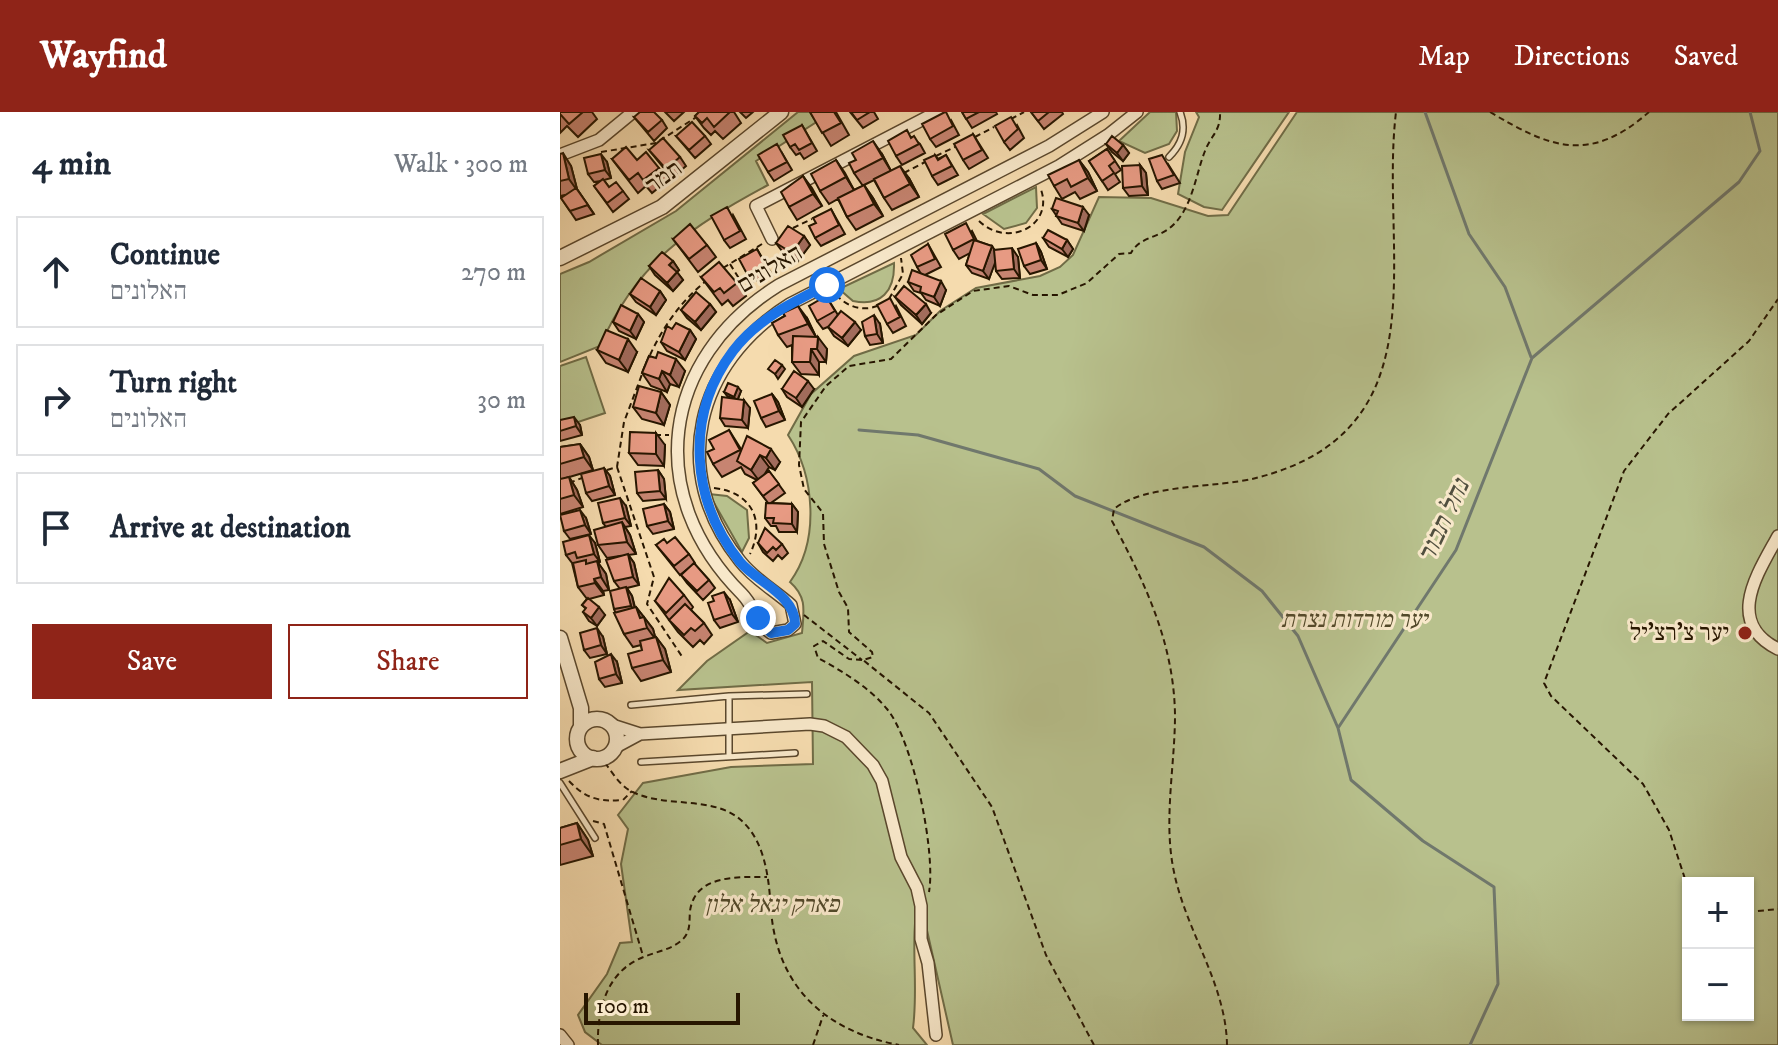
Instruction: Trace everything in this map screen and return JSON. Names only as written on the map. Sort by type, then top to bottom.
[{"type":"street","points":[[560,155],[599,140],[633,112]]},
{"type":"street","name":"תמר","points":[[560,258],[662,207],[781,112]]},
{"type":"street","points":[[772,239],[756,206],[937,112]]},
{"type":"street","name":"האלונים","points":[[1103,112],[1049,146],[754,301],[716,337],[691,385],[678,436],[679,483],[697,535],[721,573],[751,605],[763,628],[771,633],[788,630],[795,624],[791,605],[743,565],[716,525],[702,489],[698,459],[704,413],[733,350],[767,318],[1083,152],[1137,112]]},
{"type":"street","points":[[1778,536],[1753,583],[1749,611],[1754,630],[1764,642],[1778,649]]},
{"type":"street","points":[[560,638],[577,693],[581,726],[577,742],[560,771]]},
{"type":"street","points":[[577,693],[606,722],[617,738],[614,748]]},
{"type":"street","points":[[581,726],[606,722],[640,734]]},
{"type":"street","points":[[560,771],[597,758],[640,734],[729,727],[824,726],[853,744],[882,781],[901,857],[917,888],[921,906],[921,939],[928,963],[936,1035]]},
{"type":"street","points":[[577,742],[584,754],[597,758]]},
{"type":"street","points":[[560,1035],[568,1045]]},
{"type":"lane","points":[[1169,157],[1179,147],[1183,135],[1180,112]]},
{"type":"lane","points":[[563,680],[577,693]]},
{"type":"lane","points":[[631,705],[729,696],[807,694]]},
{"type":"lane","points":[[729,696],[729,756]]},
{"type":"lane","points":[[641,762],[795,753]]},
{"type":"lane","points":[[560,783],[595,838]]},
{"type":"path","points":[[598,152],[656,143],[705,112]]},
{"type":"path","points":[[1010,119],[1024,112]]},
{"type":"path","points":[[921,906],[926,904],[930,889],[930,864],[925,821],[901,730],[870,692],[818,658],[814,646],[823,641],[849,659],[873,657],[872,652],[849,632],[848,608],[839,592],[824,544],[823,513],[804,489],[799,465],[801,422],[826,386],[849,366],[891,359],[936,315],[973,291],[1009,286],[1033,295],[1058,295],[1076,289],[1119,254],[1131,253],[1143,240],[1167,230],[1192,195],[1204,153],[1221,128],[1220,112]]},
{"type":"path","points":[[1227,1045],[1219,997],[1182,906],[1173,868],[1170,814],[1174,703],[1166,643],[1147,586],[1112,521],[1114,509],[1134,498],[1254,479],[1296,466],[1332,442],[1360,413],[1377,387],[1392,340],[1396,112]]},
{"type":"path","points":[[1490,112],[1533,137],[1552,144],[1579,146],[1608,139],[1649,112]]},
{"type":"path","points":[[968,140],[996,126]]},
{"type":"path","points":[[898,175],[954,147]]},
{"type":"path","points":[[972,210],[979,221],[997,234],[1019,233],[1040,215],[1044,205],[1036,177]]},
{"type":"path","points":[[720,270],[814,218]]},
{"type":"path","points":[[827,285],[850,306],[872,308],[884,303],[894,294],[903,274],[897,249]]},
{"type":"path","points":[[729,263],[754,301]]},
{"type":"path","points":[[683,658],[647,604],[654,577],[617,467],[634,391],[660,332],[681,305],[711,277]]},
{"type":"path","points":[[1684,877],[1669,830],[1643,784],[1551,696],[1544,683],[1624,471],[1668,414],[1749,341],[1778,299]]},
{"type":"path","points":[[603,472],[617,467]]},
{"type":"path","points":[[560,485],[588,476]]},
{"type":"path","points":[[702,489],[732,493],[753,508],[756,540],[743,565]]},
{"type":"path","points":[[791,605],[929,713],[992,807],[1046,955],[1094,1045]]},
{"type":"path","points":[[597,758],[632,791],[649,798],[715,808],[734,815],[759,843],[783,966],[796,986],[824,1013],[857,1033],[899,1045]]},
{"type":"path","points":[[560,771],[578,790],[601,802],[623,800],[632,791]]},
{"type":"path","points":[[582,817],[604,824],[643,958]]},
{"type":"path","points":[[598,1045],[598,1017],[605,995],[622,971],[682,940],[690,928],[691,905],[709,883],[725,878],[768,877]]},
{"type":"path","points":[[1754,911],[1778,909]]},
{"type":"path","points":[[813,1045],[824,1013]]},
{"type":"green space","points":[[798,112],[832,112],[756,161],[768,185],[690,232],[649,269],[631,291],[600,346],[560,362],[560,274],[589,262],[676,211]]},
{"type":"green space","points":[[1150,112],[1176,112],[1177,131],[1169,144],[1145,153],[1119,141]]},
{"type":"green space","points":[[1196,112],[1289,112],[1222,210],[1204,207],[1178,194],[1185,152],[1199,117]]},
{"type":"green space","name":"יער מורדות נצרת","points":[[1297,112],[1778,112],[1778,1045],[953,1045],[919,895],[915,928],[913,1028],[927,1045],[602,1045],[585,1032],[578,1015],[607,974],[620,943],[632,942],[621,864],[628,829],[618,815],[643,783],[731,767],[813,764],[812,682],[678,690],[707,661],[750,631],[767,643],[802,633],[802,599],[790,582],[806,548],[810,508],[804,470],[788,435],[811,394],[854,356],[916,335],[940,311],[976,288],[1040,276],[1060,267],[1073,255],[1099,197],[1151,198],[1208,216],[1228,215]]},
{"type":"green space","points":[[1036,187],[1037,208],[1026,223],[1004,229],[983,214]]},
{"type":"green space","points":[[894,263],[892,282],[879,299],[853,301],[839,289]]},
{"type":"green space","points":[[586,357],[605,413],[560,428],[560,366]]},
{"type":"green space","points":[[709,494],[727,496],[747,510],[749,538],[742,552]]},
{"type":"building","points":[[560,112],[583,112],[569,124]]},
{"type":"building","points":[[640,112],[654,112],[662,120],[648,132],[634,117]]},
{"type":"building","points":[[699,112],[730,112],[714,127],[707,118],[702,123],[695,116]]},
{"type":"building","points":[[810,112],[834,112],[841,123],[822,133]]},
{"type":"building","points":[[851,112],[870,112],[857,120]]},
{"type":"building","points":[[946,112],[953,126],[930,139],[922,124]]},
{"type":"building","points":[[962,112],[979,112],[966,119]]},
{"type":"building","points":[[1031,112],[1049,112],[1038,121]]},
{"type":"building","points":[[1011,117],[1018,129],[1004,142],[995,126]]},
{"type":"building","points":[[692,122],[705,136],[689,150],[676,136]]},
{"type":"building","points":[[802,125],[812,143],[799,150],[795,144],[790,147],[783,135]]},
{"type":"building","points":[[907,130],[919,144],[896,156],[888,141]]},
{"type":"building","points":[[973,134],[982,150],[963,160],[954,144]]},
{"type":"building","points":[[1112,136],[1123,145],[1117,153],[1106,144]]},
{"type":"building","points":[[663,138],[680,157],[666,169],[649,150]]},
{"type":"building","points":[[873,141],[883,158],[854,173],[849,163],[856,160],[852,153]]},
{"type":"building","points":[[777,144],[787,162],[768,172],[758,155]]},
{"type":"building","points":[[626,147],[637,160],[646,152],[659,168],[643,180],[638,173],[629,180],[612,159]]},
{"type":"building","points":[[1107,149],[1115,161],[1109,166],[1114,173],[1102,181],[1089,161]]},
{"type":"building","points":[[563,153],[569,179],[560,181],[560,154]]},
{"type":"building","points":[[601,154],[605,170],[588,174],[584,158]]},
{"type":"building","points":[[935,155],[938,160],[946,155],[952,166],[932,176],[924,160]]},
{"type":"building","points":[[1162,155],[1174,175],[1157,181],[1149,159]]},
{"type":"building","points":[[836,160],[846,177],[820,191],[811,174]]},
{"type":"building","points":[[1079,160],[1088,178],[1071,187],[1067,179],[1054,186],[1048,175]]},
{"type":"building","points":[[1140,165],[1142,186],[1123,188],[1122,166]]},
{"type":"building","points":[[900,166],[910,184],[884,198],[874,179]]},
{"type":"building","points":[[803,176],[813,194],[789,207],[781,192]]},
{"type":"building","points":[[603,179],[609,187],[616,182],[623,191],[607,203],[594,186]]},
{"type":"building","points":[[864,185],[874,204],[847,217],[838,198]]},
{"type":"building","points":[[576,188],[588,205],[570,211],[561,198]]},
{"type":"building","points":[[1056,198],[1083,207],[1078,223],[1056,216],[1058,211],[1052,209]]},
{"type":"building","points":[[727,207],[740,231],[724,240],[711,216]]},
{"type":"building","points":[[831,209],[839,225],[815,238],[809,226],[816,223],[813,218]]},
{"type":"building","points":[[966,223],[974,239],[953,250],[945,234]]},
{"type":"building","points":[[690,224],[707,245],[689,259],[673,239]]},
{"type":"building","points":[[788,226],[804,236],[792,253],[776,243]]},
{"type":"building","points":[[1048,230],[1067,240],[1062,249],[1043,238]]},
{"type":"building","points":[[974,240],[992,246],[983,271],[966,265]]},
{"type":"building","points":[[1036,243],[1041,260],[1024,266],[1018,249]]},
{"type":"building","points":[[928,244],[935,259],[917,267],[911,255]]},
{"type":"building","points":[[1012,248],[1014,269],[996,271],[994,250]]},
{"type":"building","points":[[757,249],[765,264],[747,274],[739,259]]},
{"type":"building","points":[[662,252],[673,261],[669,265],[677,272],[667,283],[649,266]]},
{"type":"building","points":[[719,262],[737,283],[724,293],[720,288],[714,292],[701,277]]},
{"type":"building","points":[[912,270],[941,281],[934,297],[920,292],[921,287],[908,282]]},
{"type":"building","points":[[641,278],[660,291],[650,307],[630,294]]},
{"type":"building","points":[[904,286],[926,304],[916,315],[895,297]]},
{"type":"building","points":[[696,292],[710,304],[695,322],[681,310]]},
{"type":"building","points":[[826,296],[835,311],[817,321],[809,306]]},
{"type":"building","points":[[890,298],[900,317],[887,324],[877,305]]},
{"type":"building","points":[[621,305],[638,314],[630,331],[613,322]]},
{"type":"building","points":[[798,306],[808,324],[778,335],[772,323]]},
{"type":"building","points":[[841,311],[855,322],[842,338],[828,327]]},
{"type":"building","points":[[874,315],[877,334],[865,336],[862,322]]},
{"type":"building","points":[[676,323],[690,330],[679,352],[661,342],[667,326],[672,329]]},
{"type":"building","points":[[606,330],[628,339],[619,360],[597,350]]},
{"type":"building","points":[[793,336],[818,337],[817,349],[811,349],[810,362],[792,362]]},
{"type":"building","points":[[658,352],[676,359],[670,375],[662,371],[659,379],[642,373],[649,356],[656,358]]},
{"type":"building","points":[[775,360],[782,365],[775,374],[768,369]]},
{"type":"building","points":[[794,371],[808,381],[796,398],[782,389]]},
{"type":"building","points":[[728,383],[738,387],[734,397],[724,392]]},
{"type":"building","points":[[639,386],[661,392],[656,413],[633,407]]},
{"type":"building","points":[[772,394],[779,411],[761,418],[754,401]]},
{"type":"building","points":[[722,397],[744,400],[742,420],[720,418]]},
{"type":"building","points":[[574,417],[576,426],[560,431],[560,420]]},
{"type":"building","points":[[729,430],[740,450],[713,464],[707,452],[714,449],[709,440]]},
{"type":"building","points":[[630,432],[656,433],[656,454],[629,453]]},
{"type":"building","points":[[747,436],[771,449],[766,458],[760,455],[751,470],[737,461]]},
{"type":"building","points":[[580,444],[584,457],[560,464],[560,447]]},
{"type":"building","points":[[604,468],[609,486],[586,493],[581,474]]},
{"type":"building","points":[[658,470],[660,491],[637,493],[635,472]]},
{"type":"building","points":[[769,471],[779,484],[763,496],[753,483]]},
{"type":"building","points":[[569,477],[574,495],[560,499],[560,479]]},
{"type":"building","points":[[620,498],[625,518],[603,523],[598,503]]},
{"type":"building","points":[[766,503],[792,504],[792,524],[773,523],[774,518],[765,518]]},
{"type":"building","points":[[664,504],[668,521],[647,526],[643,509]]},
{"type":"building","points":[[580,510],[585,525],[564,531],[560,515]]},
{"type":"building","points":[[622,522],[627,542],[598,545],[594,530]]},
{"type":"building","points":[[765,528],[782,544],[767,553],[758,543]]},
{"type":"building","points":[[589,535],[594,554],[577,558],[575,552],[566,555],[563,542]]},
{"type":"building","points":[[675,537],[689,554],[674,566],[656,545],[664,539],[667,543]]},
{"type":"building","points":[[628,554],[633,577],[614,581],[606,560]]},
{"type":"building","points":[[586,560],[586,564],[597,561],[601,577],[594,579],[595,583],[578,587],[573,563]]},
{"type":"building","points":[[694,563],[709,580],[697,591],[681,575]]},
{"type":"building","points":[[669,578],[684,595],[666,613],[655,601]]},
{"type":"building","points":[[626,587],[631,606],[614,609],[610,591]]},
{"type":"building","points":[[724,592],[732,614],[714,620],[708,603],[714,601],[712,596]]},
{"type":"building","points":[[588,598],[599,607],[591,618],[583,612],[586,608],[582,605]]},
{"type":"building","points":[[685,604],[704,623],[695,631],[691,628],[684,635],[669,620]]},
{"type":"building","points":[[636,607],[640,618],[644,617],[647,628],[624,634],[614,613]]},
{"type":"building","points":[[597,628],[601,645],[584,650],[580,633]]},
{"type":"building","points":[[656,637],[663,660],[632,668],[628,654],[642,650],[640,641]]},
{"type":"building","points":[[611,654],[616,674],[599,679],[595,662]]},
{"type":"building","points":[[577,823],[581,839],[560,845],[560,828]]},
{"type":"waterway","points":[[1425,112],[1469,234],[1505,287],[1531,357]]},
{"type":"waterway","name":"נחל תבור","points":[[1470,1045],[1498,984],[1494,887],[1423,841],[1351,780],[1338,728],[1456,550],[1532,358],[1739,182],[1760,151],[1750,112]]},
{"type":"waterway","points":[[859,430],[918,435],[1039,469],[1075,496],[1204,547],[1262,591],[1298,636],[1338,728]]},
{"type":"place","name":"יער צ'רצ'יל","points":[[1745,633]]},
{"type":"route","points":[[758,618],[763,628],[771,633],[788,630],[795,624],[791,605],[747,570],[716,525],[700,480],[698,459],[704,413],[733,350],[767,318],[827,285]]},
{"type":"park label","name":"פארק יגאל אלון","points":[[772,905]]}]
